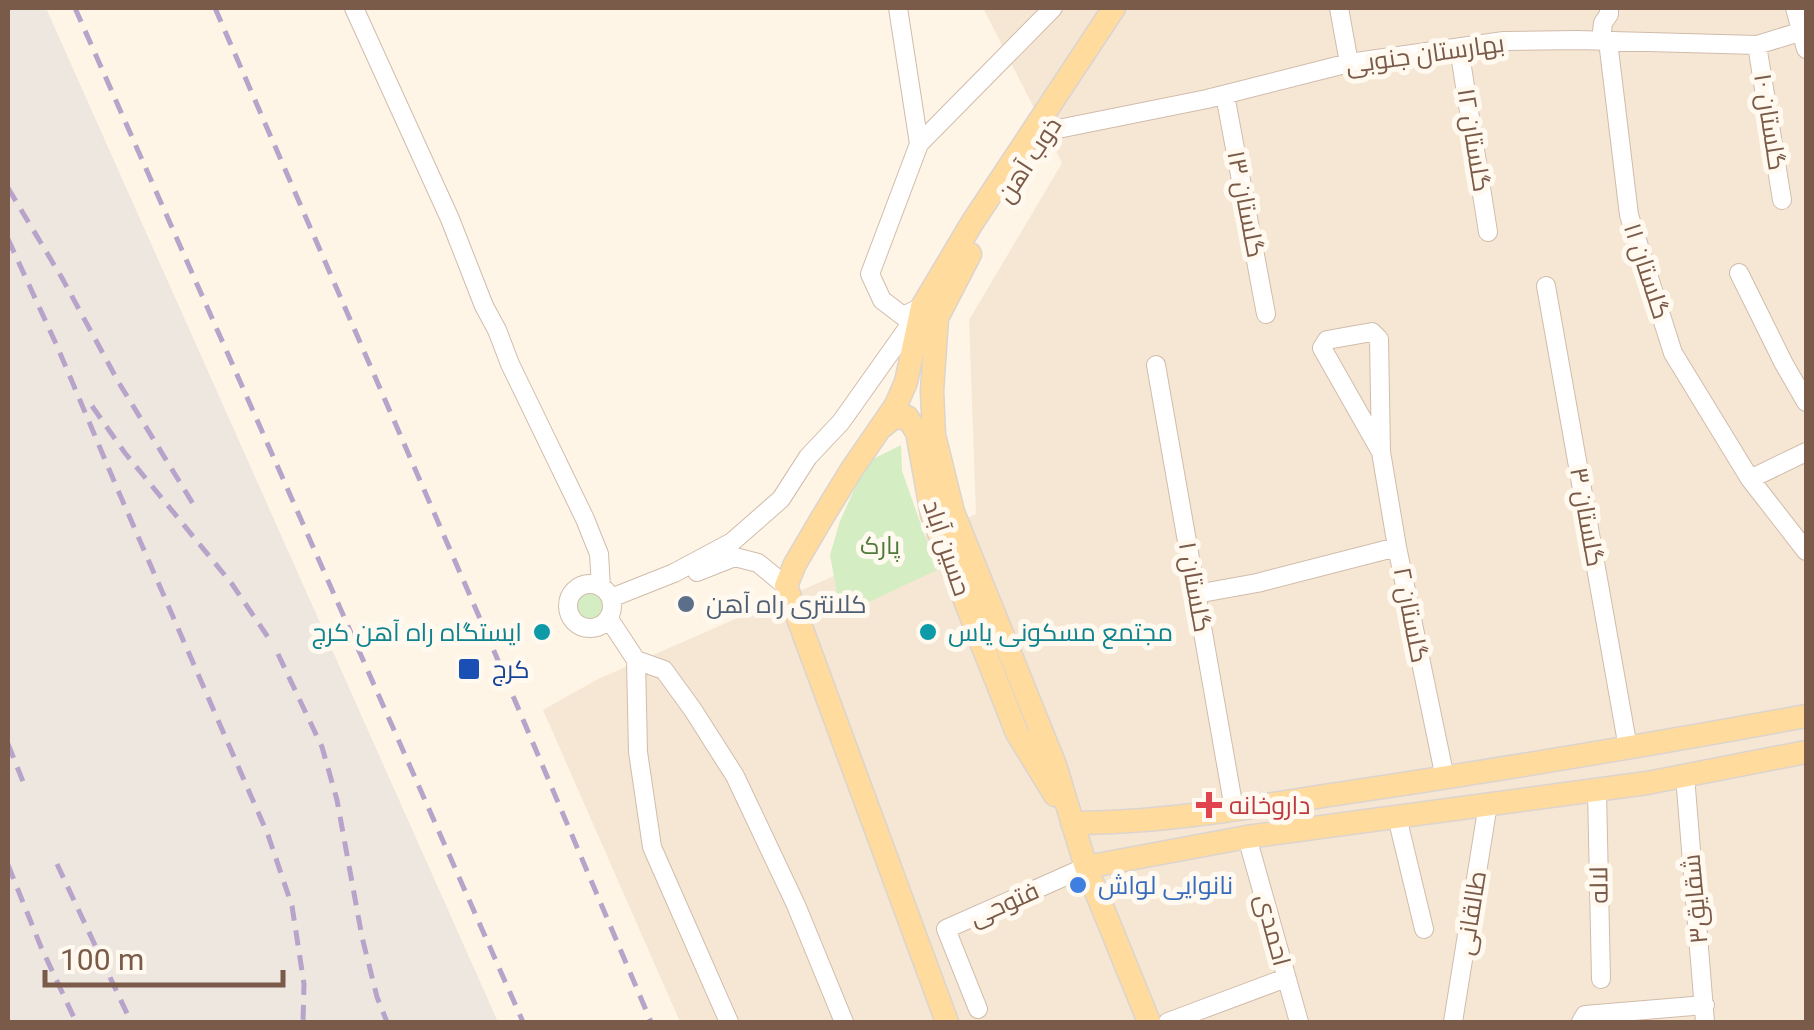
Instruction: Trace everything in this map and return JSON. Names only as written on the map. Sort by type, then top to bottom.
[{"type":"main road","name":"ذوب آهن","points":[[1043,127],[1114,8]]},
{"type":"main road","name":"ذوب آهن","points":[[930,313],[972,223],[1129,8]]},
{"type":"main road","points":[[930,313],[896,405],[822,518],[786,586],[946,1022]]},
{"type":"main road","name":"حسین آباد","points":[[930,313],[934,435],[953,512],[1054,765],[1086,867],[1149,1022]]},
{"type":"main road","name":"حسین آباد","points":[[878,430],[893,418],[907,416],[917,432],[932,515],[1017,734],[1072,823]]},
{"type":"main road","points":[[1072,823],[1126,823],[1234,809],[1445,778],[1806,716]]},
{"type":"main road","points":[[1674,740],[1667,754],[1668,767],[1681,777]]},
{"type":"main road","points":[[1635,747],[1650,751],[1654,760],[1655,771],[1647,783]]},
{"type":"main road","points":[[1086,867],[1248,838],[1597,791],[1806,752]]},
{"type":"main road","points":[[1126,823],[1120,836],[1122,850],[1133,860]]},
{"type":"street","points":[[354,8],[598,554],[609,602],[636,660],[638,752],[652,847],[729,1022]]},
{"type":"street","points":[[898,8],[919,144]]},
{"type":"street","points":[[930,313],[903,316],[882,300],[870,274],[919,144],[1053,8]]},
{"type":"street","points":[[1339,8],[1349,63]]},
{"type":"street","points":[[1604,41],[1603,23],[1610,14],[1609,8]]},
{"type":"street","points":[[1795,8],[1805,37]]},
{"type":"street","name":"بهارستان جنوبی","points":[[1043,127],[1225,95],[1349,63],[1504,41],[1756,45],[1805,37]]},
{"type":"street","name":"گلستان ۱۱","points":[[1604,41],[1629,215],[1673,352],[1750,479],[1806,550]]},
{"type":"street","name":"گلستان ۱۰","points":[[1756,45],[1782,200]]},
{"type":"street","name":"گلستان ۱۲","points":[[1459,48],[1488,232]]},
{"type":"street","name":"گلستان ۱۳","points":[[1225,95],[1266,314]]},
{"type":"street","points":[[1739,273],[1806,402]]},
{"type":"street","name":"گلستان ۳","points":[[1546,286],[1635,747]]},
{"type":"street","points":[[609,602],[732,542],[780,498],[808,457],[842,422],[930,313]]},
{"type":"street","name":"گلستان ۲","points":[[1381,452],[1322,348],[1327,340],[1372,332],[1379,339],[1381,452],[1445,778]]},
{"type":"street","name":"گلستان ۱","points":[[1156,364],[1234,809]]},
{"type":"street","points":[[1750,479],[1806,452]]},
{"type":"street","points":[[1196,594],[1257,583],[1398,547]]},
{"type":"street","points":[[609,602],[735,557],[758,564],[786,586]]},
{"type":"street","points":[[636,660],[664,670],[735,776],[796,905],[844,1022]]},
{"type":"street","name":"شقایق۳","points":[[1681,777],[1705,1014]]},
{"type":"street","name":"لاله","points":[[1597,791],[1600,979]]},
{"type":"street","name":"طالقانی","points":[[1454,1022],[1488,804]]},
{"type":"street","points":[[1397,818],[1424,929]]},
{"type":"street","name":"احمدی","points":[[1248,838],[1299,1022]]},
{"type":"street","name":"فتوحی","points":[[978,1010],[946,929],[1086,867]]},
{"type":"street","points":[[1168,1022],[1286,978]]},
{"type":"street","points":[[1581,1022],[1585,1016],[1705,1014]]},
{"type":"shaded area","points":[[8,8],[46,8],[498,1022],[8,1022]]},
{"type":"shaded area","points":[[983,8],[1806,8],[1806,1022],[680,1022],[543,710],[598,679],[976,514],[969,320],[1062,163]]},
{"type":"green space","name":"پارک","points":[[901,445],[902,471],[937,570],[841,615],[830,555],[840,521],[871,460]]},
{"type":"green space","points":[[590,587],[604,592],[609,606],[604,620],[590,625],[576,620],[571,606],[576,592]]},
{"type":"railway","points":[[75,8],[523,1022]]},
{"type":"railway","points":[[215,8],[651,1022]]},
{"type":"railway","points":[[8,188],[195,507]]},
{"type":"railway","points":[[8,239],[268,835],[292,906],[304,984],[303,1022]]},
{"type":"railway","points":[[92,406],[125,453],[232,584],[272,643]]},
{"type":"railway","points":[[278,654],[322,747],[337,800],[362,937],[387,1022]]},
{"type":"railway","points":[[8,744],[24,784]]},
{"type":"railway","points":[[57,864],[131,1022]]},
{"type":"railway","points":[[8,865],[76,1022]]},
{"type":"place","name":"کلانتری راه آهن","points":[[686,604]]},
{"type":"place","name":"ایستگاه راه آهن کرج","points":[[542,632]]},
{"type":"place","name":"مجتمع مسکونی یاس","points":[[928,632]]},
{"type":"place","name":"کرج","points":[[469,669]]},
{"type":"place","name":"داروخانه","points":[[1209,805]]},
{"type":"place","name":"نانوایی لواش","points":[[1078,885]]}]
